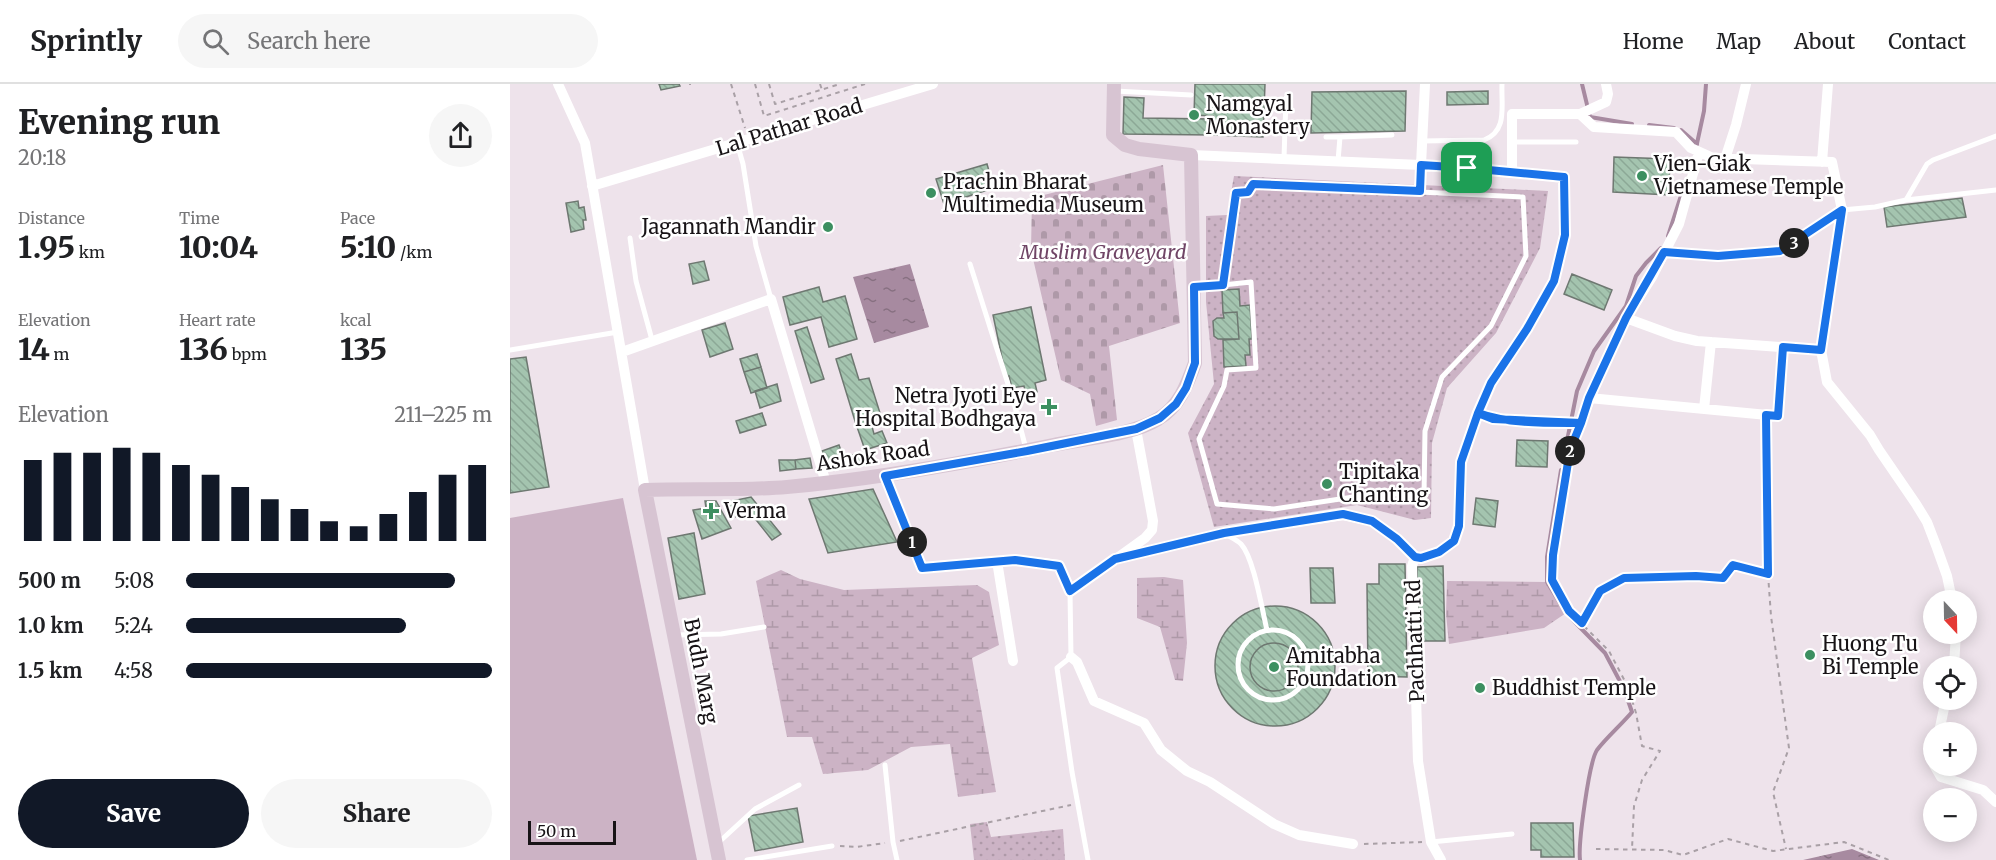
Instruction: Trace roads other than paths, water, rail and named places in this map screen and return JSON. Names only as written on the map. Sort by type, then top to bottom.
[{"type":"street","points":[[558,84],[585,143],[645,490]]},
{"type":"street","name":"Lal Pathar Road","points":[[592,186],[933,84]]},
{"type":"street","points":[[1421,165],[1425,84]]},
{"type":"street","points":[[1512,172],[1512,114],[1580,113],[1606,102],[1608,94],[1606,84]]},
{"type":"street","points":[[1725,159],[1746,84]]},
{"type":"street","points":[[1822,162],[1828,84]]},
{"type":"street","points":[[1114,88],[1113,135],[1125,145],[1139,149],[1191,155],[1421,165],[1564,177],[1565,235],[1554,281],[1527,329],[1491,383],[1478,413],[1493,419],[1581,423]]},
{"type":"street","points":[[1580,113],[1594,127],[1676,132],[1695,150],[1713,158],[1832,162],[1842,210],[1821,350],[1827,382],[1870,435],[1927,522],[1950,590]]},
{"type":"street","points":[[1552,580],[1553,555],[1570,450],[1589,398],[1626,318],[1679,224],[1695,150]]},
{"type":"street","name":"Ashok Road","points":[[645,490],[783,487],[885,476],[1136,429],[1160,418],[1176,404],[1186,388],[1195,363],[1191,155]]},
{"type":"street","points":[[1664,252],[1718,256],[1780,251],[1842,210]]},
{"type":"street","points":[[622,352],[771,299],[826,483]]},
{"type":"street","points":[[1626,318],[1675,336],[1711,342],[1821,350]]},
{"type":"street","points":[[1704,409],[1711,342]]},
{"type":"street","points":[[1589,398],[1778,416],[1783,347]]},
{"type":"street","name":"Pachhatti Rd","points":[[1441,860],[1431,842],[1418,761],[1412,566],[1415,557],[1421,558],[1439,552],[1454,541],[1459,526],[1461,462],[1478,413]]},
{"type":"street","points":[[885,476],[922,568],[1015,560],[1059,566],[1070,591],[1145,538],[1152,530],[1153,520],[1136,429]]},
{"type":"street","name":"Budh Marg","points":[[645,490],[719,860]]},
{"type":"street","points":[[1115,559],[1224,533],[1343,514],[1372,521],[1397,539],[1415,557]]},
{"type":"street","points":[[997,561],[1013,661]]},
{"type":"street","points":[[1071,657],[1077,662],[1094,702],[1144,723],[1161,750],[1187,771],[1210,782],[1274,824],[1299,836],[1353,844]]},
{"type":"street","points":[[1940,776],[1983,790],[1996,802]]},
{"type":"lane","points":[[1422,141],[1484,140],[1492,136],[1501,123],[1502,84]]},
{"type":"lane","points":[[1114,88],[1191,94]]},
{"type":"lane","points":[[1284,158],[1286,98]]},
{"type":"lane","points":[[1326,137],[1392,135]]},
{"type":"lane","points":[[1906,200],[1927,164],[1996,136]]},
{"type":"lane","points":[[1338,161],[1341,137]]},
{"type":"lane","points":[[1512,142],[1576,142]]},
{"type":"lane","points":[[737,143],[743,164],[756,246],[771,299]]},
{"type":"lane","points":[[1420,191],[1421,165]]},
{"type":"lane","points":[[1194,287],[1223,285],[1251,282],[1256,368],[1227,370],[1224,386],[1198,439],[1217,504],[1274,509],[1380,493],[1424,496],[1425,431],[1442,377],[1491,326],[1526,256],[1524,197],[1253,184],[1248,192],[1236,193],[1223,285]]},
{"type":"lane","points":[[1842,210],[1996,190]]},
{"type":"lane","points":[[630,238],[636,281],[653,342]]},
{"type":"lane","points":[[970,264],[1027,451]]},
{"type":"lane","points":[[510,350],[618,332]]},
{"type":"lane","points":[[1224,533],[1241,544],[1245,550],[1267,630]]},
{"type":"lane","points":[[1070,591],[1071,657],[1057,668],[1088,860]]},
{"type":"lane","points":[[674,635],[721,634],[764,627]]},
{"type":"lane","points":[[1267,630],[1279,630],[1290,634],[1306,651],[1309,662],[1308,674],[1303,684],[1295,693],[1284,699],[1273,700],[1251,693],[1239,674],[1238,662],[1241,651],[1256,634],[1267,630]]},
{"type":"lane","points":[[885,765],[897,860]]},
{"type":"lane","points":[[716,845],[733,832],[755,809],[799,786]]},
{"type":"lane","points":[[1431,842],[1512,834]]},
{"type":"lane","points":[[747,860],[832,846]]},
{"type":"water","points":[[910,264],[929,327],[874,343],[853,277]]},
{"type":"water","points":[[1852,849],[1879,860],[1803,860]]},
{"type":"waterway","points":[[1582,84],[1590,117],[1632,124]]},
{"type":"waterway","points":[[1696,148],[1704,111],[1706,84]]},
{"type":"waterway","points":[[1649,125],[1674,128]]},
{"type":"waterway","points":[[1681,130],[1697,144]]},
{"type":"waterway","points":[[1668,236],[1685,183]]},
{"type":"waterway","points":[[1565,451],[1577,391],[1594,351],[1626,306],[1636,276],[1661,248]]},
{"type":"waterway","points":[[1561,470],[1547,557],[1547,582],[1566,613],[1605,653],[1624,689],[1632,712],[1601,745],[1594,758],[1585,804],[1580,860]]},
{"type":"place","name":"Namgyal Monastery","points":[[1194,115]]},
{"type":"place","name":"Vien-Giak Vietnamese Temple","points":[[1642,176]]},
{"type":"place","name":"Prachin Bharat Multimedia Museum","points":[[931,193]]},
{"type":"place","name":"Jagannath Mandir","points":[[828,227]]},
{"type":"place","name":"Netra Jyoti Eye Hospital Bodhgaya","points":[[1049,407]]},
{"type":"place","name":"Tipitaka Chanting","points":[[1327,484]]},
{"type":"place","name":"Verma","points":[[711,511]]},
{"type":"place","name":"Huong Tu Bi Temple","points":[[1810,655]]},
{"type":"place","name":"Amitabha Foundation","points":[[1274,667]]},
{"type":"place","name":"Buddhist Temple","points":[[1480,688]]},
{"type":"park label","name":"Muslim Graveyard","points":[[1103,252]]}]
